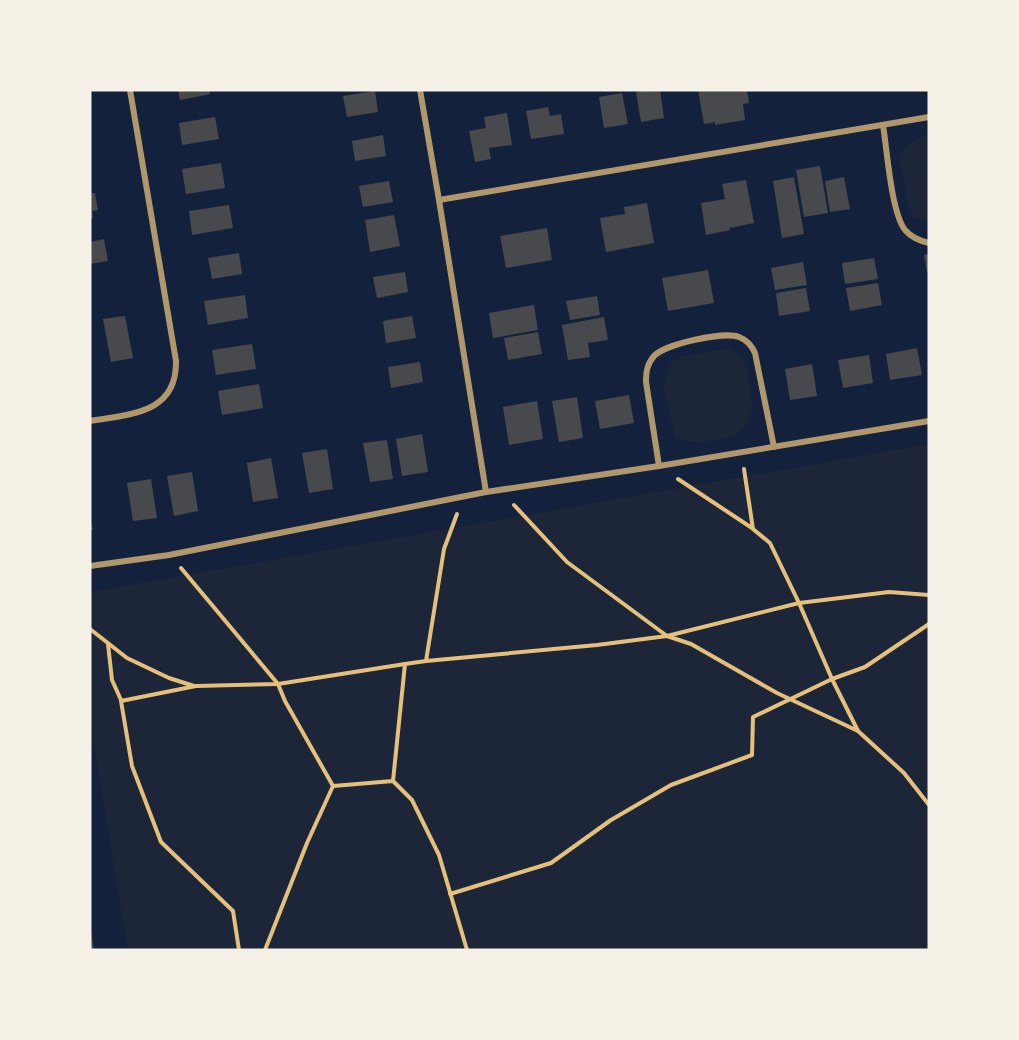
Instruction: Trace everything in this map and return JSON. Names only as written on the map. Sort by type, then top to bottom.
[{"type":"street","points":[[90,421],[142,412],[153,407],[164,399],[176,375],[176,361],[130,90]]},
{"type":"street","points":[[420,90],[486,492]]},
{"type":"street","points":[[439,200],[929,117]]},
{"type":"street","points":[[883,125],[896,208],[904,230],[919,240],[929,243]]},
{"type":"street","points":[[659,466],[646,382],[646,370],[649,363],[665,348],[725,335],[740,337],[751,346],[755,353],[774,447]]},
{"type":"street","points":[[90,566],[169,555],[500,489],[659,466],[929,422]]},
{"type":"path","points":[[741,452],[753,529]]},
{"type":"path","points":[[659,466],[753,529],[770,543],[858,731]]},
{"type":"path","points":[[500,489],[567,562],[667,636],[691,644],[791,699],[858,731],[904,772],[929,806]]},
{"type":"path","points":[[426,661],[444,549],[463,496]]},
{"type":"path","points":[[169,555],[278,684],[285,701],[333,786]]},
{"type":"path","points":[[121,701],[196,686],[278,684],[426,661],[667,636],[799,603],[889,592],[929,595]]},
{"type":"path","points":[[450,894],[551,863],[611,820],[670,785],[752,755],[753,717],[832,679],[865,667],[929,624]]},
{"type":"path","points":[[90,629],[127,658],[169,678],[196,686]]},
{"type":"path","points":[[108,643],[112,680],[121,701],[132,766],[161,842],[233,911],[239,950]]},
{"type":"path","points":[[393,781],[405,664]]},
{"type":"path","points":[[333,786],[393,781],[412,800],[439,855],[467,950]]},
{"type":"path","points":[[265,950],[307,843],[333,786]]},
{"type":"shaded area","points":[[929,135],[929,222],[912,217],[899,155],[916,138]]},
{"type":"shaded area","points":[[731,348],[743,357],[747,367],[753,408],[747,425],[735,436],[699,443],[675,438],[664,387],[669,364],[679,357]]},
{"type":"shaded area","points":[[929,444],[929,950],[128,950],[90,721],[90,592]]},
{"type":"building","points":[[178,90],[210,90],[210,94],[180,100]]},
{"type":"building","points":[[660,90],[664,118],[641,122],[636,92]]},
{"type":"building","points":[[698,90],[747,90],[749,103],[743,104],[745,120],[715,125],[715,122],[704,124]]},
{"type":"building","points":[[375,91],[378,112],[347,117],[343,96]]},
{"type":"building","points":[[622,93],[628,124],[604,128],[599,97]]},
{"type":"building","points":[[548,107],[550,116],[561,114],[564,134],[531,139],[526,111]]},
{"type":"building","points":[[507,113],[512,145],[489,148],[491,159],[475,162],[469,131],[486,128],[484,117]]},
{"type":"building","points":[[215,117],[219,139],[182,145],[179,123]]},
{"type":"building","points":[[383,135],[386,156],[355,161],[352,141]]},
{"type":"building","points":[[221,163],[225,188],[186,194],[182,169]]},
{"type":"building","points":[[820,166],[828,213],[804,217],[796,170]]},
{"type":"building","points":[[794,177],[804,234],[782,238],[773,181]]},
{"type":"building","points":[[844,177],[850,209],[830,212],[825,181]]},
{"type":"building","points":[[746,180],[754,223],[706,235],[701,203],[725,199],[722,184]]},
{"type":"building","points":[[389,181],[393,202],[363,207],[359,186]]},
{"type":"building","points":[[90,193],[95,193],[98,210],[92,211],[93,218],[90,219]]},
{"type":"building","points":[[647,203],[654,243],[606,252],[600,218],[625,214],[624,207]]},
{"type":"building","points":[[229,205],[233,228],[192,235],[189,211]]},
{"type":"building","points":[[394,215],[400,246],[370,252],[365,220]]},
{"type":"building","points":[[547,228],[552,260],[506,268],[500,236]]},
{"type":"building","points":[[104,239],[108,261],[90,264],[90,242]]},
{"type":"building","points":[[239,253],[242,274],[212,279],[208,258]]},
{"type":"building","points":[[929,254],[929,272],[927,272],[924,255]]},
{"type":"building","points":[[874,258],[878,279],[845,284],[842,263]]},
{"type":"building","points":[[803,262],[807,285],[775,290],[771,268]]},
{"type":"building","points":[[708,270],[714,303],[668,311],[662,278]]},
{"type":"building","points":[[405,272],[408,292],[377,298],[373,277]]},
{"type":"building","points":[[878,283],[882,305],[850,311],[846,288]]},
{"type":"building","points":[[806,288],[810,311],[779,316],[776,293]]},
{"type":"building","points":[[245,295],[248,318],[208,325],[204,301]]},
{"type":"building","points":[[597,296],[600,315],[570,320],[566,301]]},
{"type":"building","points":[[534,305],[538,330],[493,338],[489,313]]},
{"type":"building","points":[[125,316],[133,358],[111,362],[103,319]]},
{"type":"building","points":[[412,316],[416,338],[386,343],[383,321]]},
{"type":"building","points":[[604,317],[608,340],[588,343],[590,357],[568,360],[562,325]]},
{"type":"building","points":[[538,332],[542,354],[508,360],[504,338]]},
{"type":"building","points":[[252,344],[256,369],[216,375],[212,350]]},
{"type":"building","points":[[917,348],[922,375],[890,380],[886,354]]},
{"type":"building","points":[[869,355],[873,383],[843,388],[838,360]]},
{"type":"building","points":[[420,362],[423,382],[391,388],[388,367]]},
{"type":"building","points":[[812,364],[817,396],[790,400],[785,369]]},
{"type":"building","points":[[259,384],[263,408],[222,415],[218,391]]},
{"type":"building","points":[[629,395],[634,423],[600,429],[595,401]]},
{"type":"building","points":[[577,397],[583,438],[559,442],[552,401]]},
{"type":"building","points":[[537,401],[543,439],[509,445],[503,407]]},
{"type":"building","points":[[422,434],[428,472],[402,476],[396,439]]},
{"type":"building","points":[[387,440],[393,479],[370,482],[363,443]]},
{"type":"building","points":[[327,449],[333,489],[309,493],[302,453]]},
{"type":"building","points":[[271,458],[278,498],[253,502],[247,463]]},
{"type":"building","points":[[192,472],[198,511],[174,516],[167,476]]},
{"type":"building","points":[[151,479],[157,518],[133,521],[127,483]]},
{"type":"building","points":[[91,932],[94,950],[90,950]]}]
